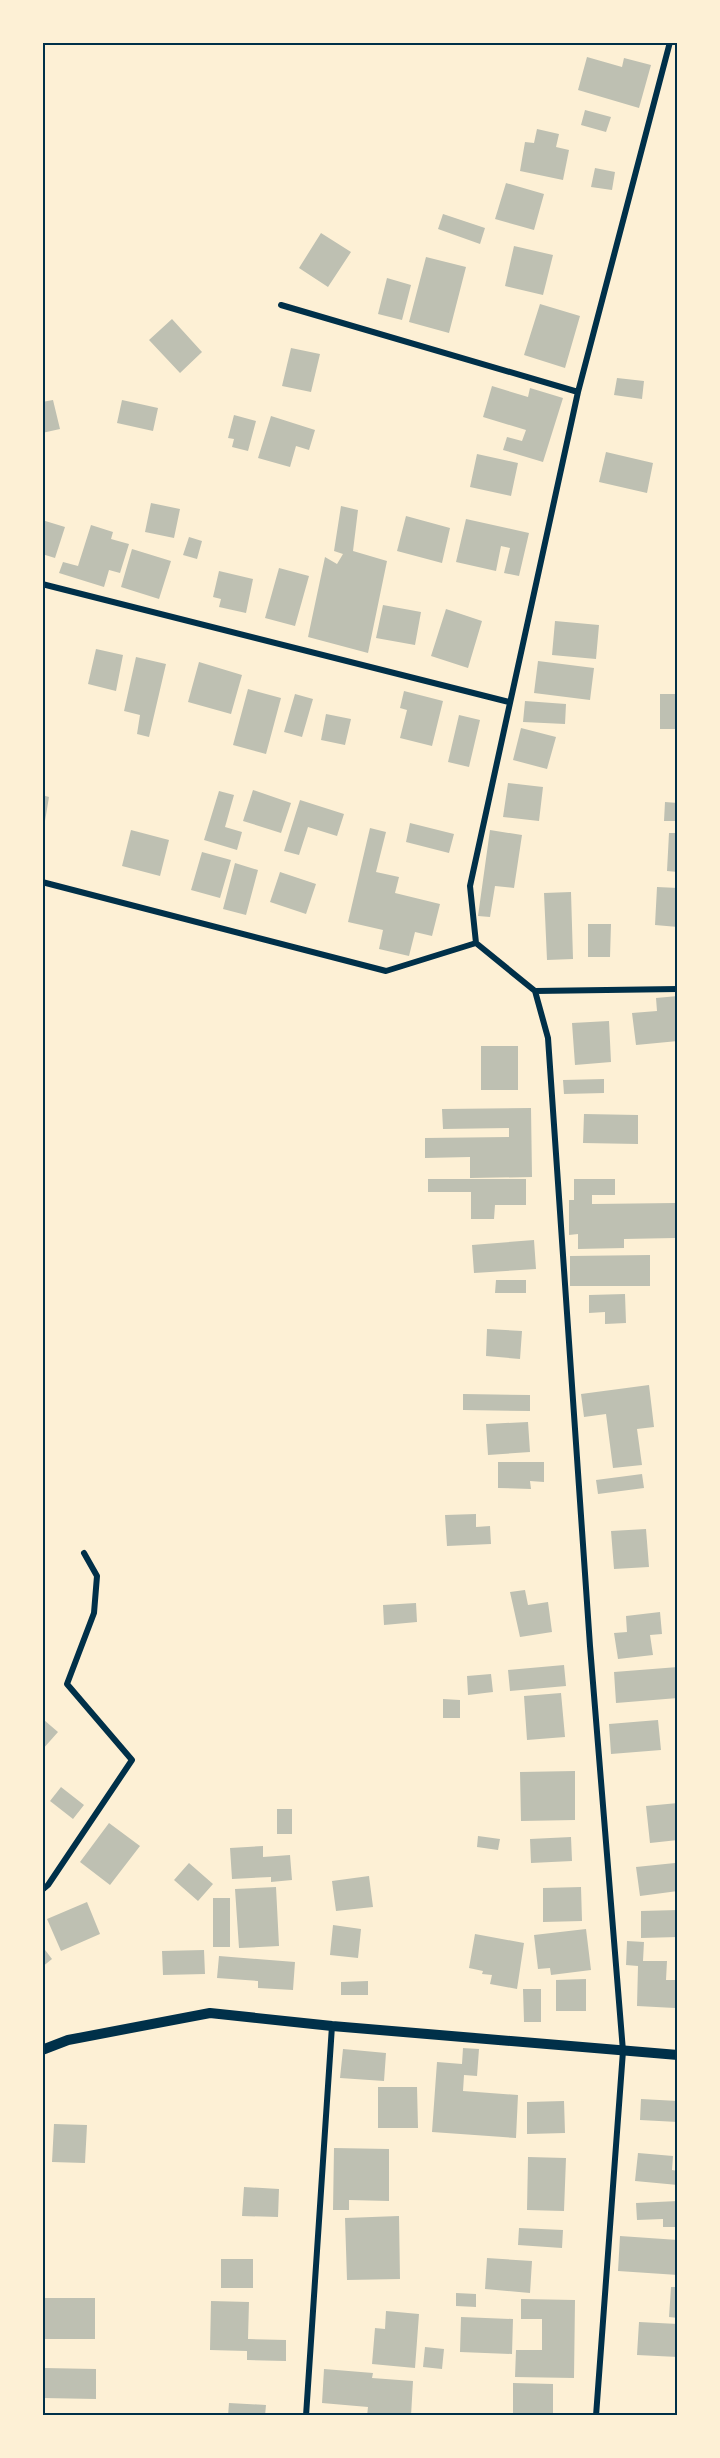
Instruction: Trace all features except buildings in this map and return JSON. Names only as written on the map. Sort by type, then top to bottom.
[{"type":"street","points":[[596,2416],[623,2051],[589,1635],[548,1038],[535,992],[476,943],[470,886],[578,392],[670,42]]},
{"type":"street","points":[[281,305],[578,392]]},
{"type":"street","points":[[42,584],[509,702]]},
{"type":"street","points":[[42,882],[386,971],[476,943]]},
{"type":"street","points":[[535,992],[678,989]]},
{"type":"street","points":[[42,1890],[48,1885],[132,1760],[67,1684],[94,1614],[97,1576],[84,1553]]},
{"type":"street","points":[[42,2050],[68,2040],[210,2013],[332,2026],[678,2055]]},
{"type":"street","points":[[306,2416],[332,2026]]}]
